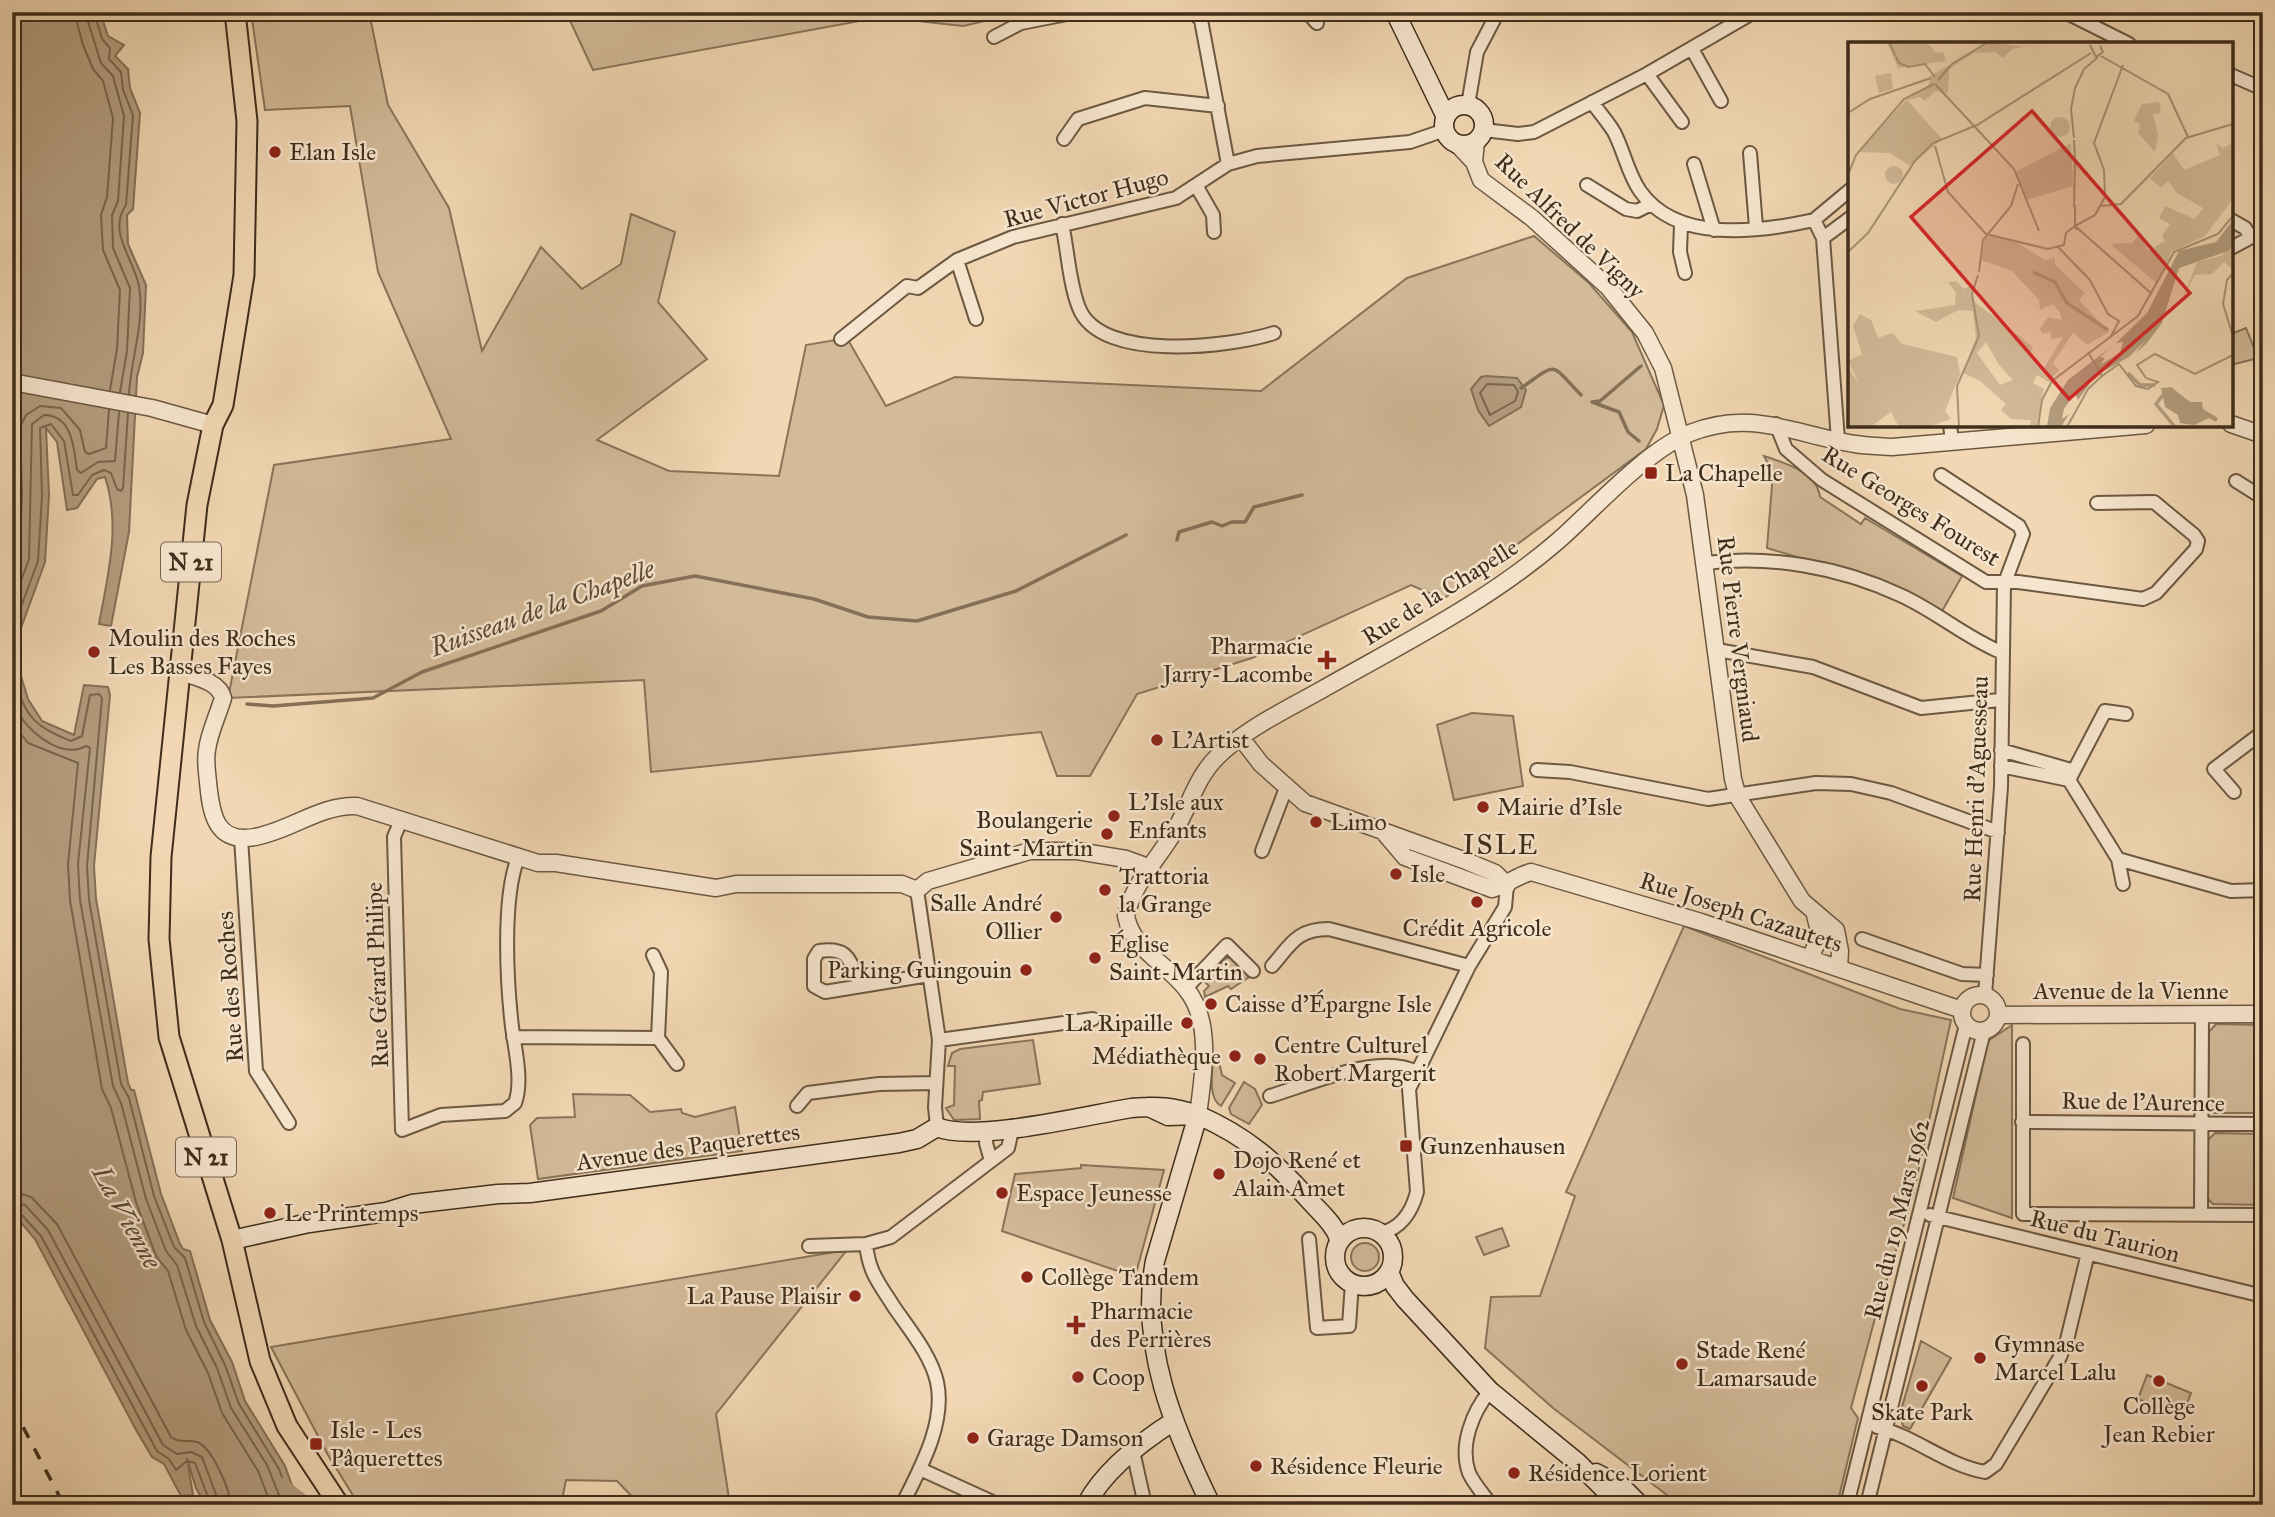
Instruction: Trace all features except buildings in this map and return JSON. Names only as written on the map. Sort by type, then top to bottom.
[{"type":"main road","name":"N 21","points":[[235,12],[247,121],[244,275],[223,405],[213,425],[197,505],[161,858],[159,939],[165,1010],[172,1044],[232,1240],[260,1361],[276,1401],[310,1464],[339,1505]]},
{"type":"main road","points":[[1395,12],[1428,83],[1453,115],[1457,144],[1480,135],[1483,117],[1453,115]]},
{"type":"main road","points":[[936,1127],[948,1132],[987,1130],[1149,1107],[1168,1116],[1198,1115],[1227,1129],[1267,1155],[1331,1224],[1346,1236]]},
{"type":"main road","points":[[1198,1115],[1166,1220],[1150,1285],[1154,1346],[1174,1421],[1211,1505]]},
{"type":"main road","name":"Avenue des Paquerettes","points":[[232,1240],[309,1223],[386,1213],[412,1204],[530,1193],[899,1143],[917,1139],[936,1127]]},
{"type":"main road","points":[[1362,1228],[1389,1235],[1393,1258],[1387,1280],[1361,1286],[1352,1283],[1339,1271],[1336,1262],[1346,1236],[1362,1228]]},
{"type":"main road","points":[[1387,1280],[1490,1391],[1578,1462],[1612,1497],[1625,1505]]},
{"type":"main road","points":[[1086,1505],[1095,1490],[1133,1451],[1174,1421]]},
{"type":"main road","points":[[1578,1462],[1620,1486],[1640,1505]]},
{"type":"street","points":[[994,37],[1021,23],[1077,12]]},
{"type":"street","points":[[1193,12],[1201,20],[1228,164]]},
{"type":"street","points":[[1307,12],[1317,23]]},
{"type":"street","points":[[1453,115],[1477,52],[1499,12]]},
{"type":"street","points":[[1480,135],[1534,132],[1647,74],[1754,12]]},
{"type":"street","points":[[2065,12],[2125,42]]},
{"type":"street","points":[[1692,49],[1721,101]]},
{"type":"street","points":[[2233,76],[2259,86],[2263,70]]},
{"type":"street","points":[[1647,74],[1682,122]]},
{"type":"street","points":[[1064,139],[1078,119],[1145,98],[1218,106]]},
{"type":"street","points":[[1592,102],[1614,133],[1639,189],[1651,204],[1681,224],[1714,230],[1814,220],[1848,192]]},
{"type":"street","name":"Rue Victor Hugo","points":[[841,339],[907,286],[918,288],[957,260],[1013,237],[1176,198],[1197,187],[1228,164],[1257,156],[1410,142],[1453,115]]},
{"type":"street","name":"Rue Alfred de Vigny","points":[[1474,162],[1480,135]]},
{"type":"street","name":"Rue Alfred de Vigny","points":[[1457,144],[1474,162],[1481,180],[1532,218],[1608,287],[1645,333],[1663,368],[1681,437]]},
{"type":"street","points":[[1750,153],[1756,227]]},
{"type":"street","points":[[1694,164],[1714,230]]},
{"type":"street","points":[[1587,184],[1626,209],[1637,212],[1651,204]]},
{"type":"street","points":[[1197,187],[1213,215],[1214,232]]},
{"type":"street","points":[[1823,237],[1848,219]]},
{"type":"street","points":[[1814,220],[1823,237],[1838,440]]},
{"type":"street","points":[[2233,221],[2257,234]]},
{"type":"street","points":[[1062,224],[1080,310],[1096,330],[1119,341],[1183,346],[1249,341],[1274,333]]},
{"type":"street","points":[[1681,224],[1680,251],[1685,273]]},
{"type":"street","points":[[2233,247],[2257,234]]},
{"type":"street","points":[[957,260],[976,319]]},
{"type":"street","points":[[12,382],[152,408],[213,425]]},
{"type":"street","name":"Rue de la Chapelle","points":[[1186,988],[1133,936],[1127,921],[1129,902],[1148,867],[1174,831],[1200,777],[1218,756],[1241,738],[1466,608],[1521,572],[1652,457],[1681,437],[1732,423],[1776,424],[1838,440],[1892,447],[1951,433],[2097,427]]},
{"type":"street","name":"Rue Georges Fourest","points":[[1776,424],[1786,449],[1822,480],[1986,582],[2018,582],[2143,599],[2156,593],[2196,549],[2198,541],[2194,535],[2154,502],[2096,503]]},
{"type":"street","points":[[2233,425],[2263,435]]},
{"type":"street","name":"Rue Pierre Vergniaud","points":[[1681,437],[1695,495],[1706,563],[1732,779],[1738,797],[1776,860],[1802,901],[1815,915]]},
{"type":"street","name":"Rue Henri d'Aguesseau","points":[[1941,475],[2019,526],[2023,534],[2004,584],[1998,832],[1985,995]]},
{"type":"street","points":[[2236,481],[2245,490],[2263,498]]},
{"type":"street","points":[[1706,563],[1735,560],[1825,569],[1899,594],[2003,653]]},
{"type":"street","points":[[1717,650],[1813,667],[1921,708],[2000,700]]},
{"type":"street","points":[[180,672],[215,685],[222,693],[223,698],[207,749],[211,812],[223,830],[241,838],[270,833],[340,805],[374,808],[401,820],[518,858],[716,888],[736,884],[902,884],[917,890]]},
{"type":"street","points":[[2070,775],[2105,711],[2126,714]]},
{"type":"street","points":[[2234,792],[2214,769],[2263,732]]},
{"type":"street","name":"Rue Joseph Cazautets","points":[[1241,738],[1249,753],[1305,803],[1382,830],[1405,856],[1492,889],[1507,886],[1517,876],[1531,872],[1701,922],[1839,968],[1964,1017]]},
{"type":"street","points":[[2001,750],[2070,775],[2119,859],[2123,884]]},
{"type":"street","points":[[2001,766],[2070,775]]},
{"type":"street","points":[[1537,770],[1570,772],[1708,799],[1738,797],[1765,789],[1816,783],[1851,784],[1891,793],[1998,832]]},
{"type":"street","points":[[1262,851],[1286,788]]},
{"type":"street","name":"Rue Gérard Philipe","points":[[401,820],[394,837],[402,1130],[441,1115],[505,1111],[517,1097],[513,1037]]},
{"type":"street","name":"Rue des Roches","points":[[241,838],[256,1071],[289,1123]]},
{"type":"street","points":[[917,890],[928,881],[1030,851],[1077,851],[1126,859],[1148,867]]},
{"type":"street","points":[[518,858],[511,878],[508,986],[513,1037],[658,1038]]},
{"type":"street","points":[[2119,859],[2231,891],[2263,890]]},
{"type":"street","points":[[1389,1235],[1413,1206],[1417,1192],[1409,1089],[1469,966],[1506,907],[1507,886]]},
{"type":"street","points":[[917,890],[939,1040],[936,1127]]},
{"type":"street","points":[[1810,959],[1820,935],[1815,915]]},
{"type":"street","points":[[1815,915],[1836,930],[1840,951],[1839,968]]},
{"type":"street","points":[[1272,966],[1298,936],[1314,929],[1329,929],[1469,966]]},
{"type":"street","points":[[1862,939],[1962,974],[1987,975]]},
{"type":"street","points":[[1198,1115],[1204,1043],[1196,1005],[1186,988],[1227,945],[1253,971]]},
{"type":"street","points":[[653,955],[661,972],[658,1038],[677,1064]]},
{"type":"street","points":[[860,985],[929,975]]},
{"type":"street","points":[[1985,995],[1992,999],[1999,1015],[1991,1029],[1974,1031],[1964,1017],[1971,998],[1985,995]]},
{"type":"street","points":[[2201,1215],[2202,1014]]},
{"type":"street","name":"Avenue de la Vienne","points":[[1999,1015],[2263,1014]]},
{"type":"street","name":"Rue du 19 Mars 1962","points":[[1847,1505],[1921,1213],[1964,1017]]},
{"type":"street","points":[[939,1040],[1093,1019]]},
{"type":"street","points":[[1867,1505],[1984,1031]]},
{"type":"street","points":[[2023,1044],[2023,1214],[2263,1215]]},
{"type":"street","points":[[1270,1096],[1369,1067],[1392,1064],[1416,1072]]},
{"type":"street","points":[[797,1106],[807,1093],[878,1084],[936,1083]]},
{"type":"street","name":"Rue de l'Aurence","points":[[2022,1122],[2263,1125]]},
{"type":"street","points":[[809,1246],[866,1244],[891,1237],[1007,1148],[1013,1126]]},
{"type":"street","points":[[987,1130],[986,1143],[991,1161]]},
{"type":"street","name":"Rue du Taurion","points":[[1921,1213],[2263,1296]]},
{"type":"street","points":[[1309,1239],[1317,1328],[1349,1326],[1352,1283]]},
{"type":"street","points":[[866,1244],[868,1266],[929,1361],[937,1382],[939,1413],[920,1469],[902,1505]]},
{"type":"street","points":[[1867,1424],[1903,1436],[1965,1469],[1985,1472],[1996,1464],[2060,1357],[2088,1253]]},
{"type":"street","points":[[1490,1391],[1479,1405],[1469,1431],[1466,1460],[1470,1474],[1491,1505]]},
{"type":"street","points":[[1133,1451],[1145,1505]]},
{"type":"street","points":[[920,1469],[999,1505]]},
{"type":"shaded area","points":[[251,12],[369,12],[388,105],[449,208],[482,351],[541,247],[582,289],[621,264],[631,214],[675,232],[658,302],[707,359],[597,440],[669,471],[779,476],[806,345],[847,338],[886,406],[955,377],[1261,391],[1407,278],[1534,236],[1589,283],[1632,332],[1664,405],[1657,429],[1646,449],[1443,599],[1411,585],[1252,658],[1137,694],[1090,776],[1057,776],[1041,732],[651,772],[644,680],[228,698],[274,465],[451,439],[378,272],[350,106],[265,110]]},
{"type":"shaded area","points":[[566,12],[1023,12],[963,26],[881,17],[593,70]]},
{"type":"shaded area","points":[[2246,328],[2258,358],[2233,364],[2233,333]]},
{"type":"shaded area","points":[[1764,456],[1799,470],[1813,481],[1820,497],[1861,524],[1865,518],[1962,576],[1941,613],[1886,584],[1767,548],[1773,473]]},
{"type":"shaded area","points":[[1472,713],[1513,716],[1523,786],[1454,800],[1437,725]]},
{"type":"shaded area","points":[[1684,926],[1900,1009],[1951,1020],[1913,1195],[1875,1318],[1851,1408],[1858,1418],[1837,1505],[1680,1505],[1553,1408],[1485,1348],[1491,1297],[1540,1296],[1575,1196],[1566,1192]]},
{"type":"shaded area","points":[[1226,958],[1231,958],[1249,977],[1231,989],[1228,986],[1205,997],[1204,991],[1209,986],[1203,980]]},
{"type":"shaded area","points":[[2216,1024],[2263,1025],[2263,1113],[2214,1113],[2208,1108],[2209,1032]]},
{"type":"shaded area","points":[[2012,1025],[2012,1218],[1953,1198],[1988,1041]]},
{"type":"shaded area","points":[[1033,1040],[1040,1084],[983,1092],[982,1100],[979,1101],[980,1119],[954,1120],[946,1108],[954,1105],[955,1066],[948,1066],[952,1053],[960,1049]]},
{"type":"shaded area","points":[[1217,1053],[1222,1075],[1235,1083],[1221,1106],[1212,1090],[1213,1055]]},
{"type":"shaded area","points":[[1244,1082],[1255,1089],[1262,1105],[1249,1124],[1231,1114],[1229,1108]]},
{"type":"shaded area","points":[[573,1094],[630,1095],[650,1112],[681,1109],[682,1113],[695,1117],[735,1107],[742,1151],[538,1179],[530,1125],[537,1118],[575,1117]]},
{"type":"shaded area","points":[[2215,1133],[2263,1134],[2263,1205],[2213,1204],[2207,1198],[2208,1140]]},
{"type":"shaded area","points":[[1081,1165],[1164,1170],[1135,1277],[1002,1231],[1015,1174],[1081,1168]]},
{"type":"shaded area","points":[[1502,1228],[1509,1246],[1484,1255],[1476,1237]]},
{"type":"shaded area","points":[[1365,1243],[1375,1247],[1379,1257],[1375,1267],[1365,1271],[1355,1267],[1351,1257],[1355,1247]]},
{"type":"shaded area","points":[[847,1250],[716,1414],[730,1505],[640,1505],[617,1481],[566,1480],[561,1505],[359,1505],[328,1455],[271,1347]]},
{"type":"shaded area","name":"Skate Park","points":[[1921,1341],[1951,1358],[1910,1429],[1903,1426],[1900,1414]]},
{"type":"shaded area","points":[[2147,1375],[2191,1393],[2182,1417],[2138,1399]]},
{"type":"water","name":"La Vienne","points":[[12,12],[100,12],[108,36],[124,45],[115,56],[128,69],[130,88],[140,113],[133,209],[127,215],[128,244],[146,285],[143,353],[137,377],[129,532],[111,626],[99,624],[113,532],[110,495],[105,477],[97,479],[77,508],[67,510],[57,442],[46,428],[49,495],[45,562],[13,650],[28,699],[42,721],[74,735],[84,685],[108,687],[110,695],[94,866],[96,899],[128,1083],[131,1090],[134,1090],[161,1194],[180,1244],[183,1249],[190,1251],[210,1320],[232,1362],[245,1401],[285,1466],[299,1505],[206,1505],[196,1488],[187,1458],[193,1495],[181,1496],[164,1464],[152,1457],[135,1428],[35,1239],[12,1212]]},
{"type":"water","points":[[1481,377],[1517,378],[1526,390],[1521,407],[1489,426],[1478,410],[1471,389]]},
{"type":"waterway","points":[[1593,402],[1600,401],[1641,366]]},
{"type":"waterway","name":"Ruisseau de la Chapelle","points":[[1521,388],[1542,373],[1553,369],[1581,395]]},
{"type":"waterway","points":[[1592,402],[1619,412],[1628,432],[1639,441]]},
{"type":"waterway","points":[[1177,540],[1179,532],[1212,522],[1222,526],[1232,522],[1245,522],[1254,507],[1302,495]]},
{"type":"waterway","name":"Ruisseau de la Chapelle","points":[[247,704],[273,706],[373,698],[422,672],[601,611],[642,586],[695,576],[814,599],[868,617],[917,621],[1016,591],[1126,535]]},
{"type":"waterway","points":[[282,1484],[309,1505]]},
{"type":"railway","points":[[12,1406],[64,1505]]},
{"type":"place","name":"Elan Isle","points":[[275,152]]},
{"type":"place","name":"La Chapelle","points":[[1651,473]]},
{"type":"place","name":"Moulin des Roches Les Basses Fayes","points":[[94,652]]},
{"type":"place","name":"Pharmacie Jarry-Lacombe","points":[[1327,660]]},
{"type":"place","name":"L'Artist","points":[[1157,740]]},
{"type":"place","name":"Mairie d'Isle","points":[[1483,807]]},
{"type":"place","name":"L'Isle aux Enfants","points":[[1114,816]]},
{"type":"place","name":"Limo","points":[[1316,822]]},
{"type":"place","name":"Boulangerie Saint-Martin","points":[[1107,834]]},
{"type":"place","name":"Isle","points":[[1396,874]]},
{"type":"place","name":"Trattoria la Grange","points":[[1105,890]]},
{"type":"place","name":"Crédit Agricole","points":[[1477,902]]},
{"type":"place","name":"Salle André Ollier","points":[[1056,917]]},
{"type":"place","name":"Église Saint-Martin","points":[[1095,958]]},
{"type":"place","name":"Parking Guingouin","points":[[1026,970]]},
{"type":"place","name":"Caisse d'Épargne Isle","points":[[1211,1004]]},
{"type":"place","name":"La Ripaille","points":[[1187,1023]]},
{"type":"place","name":"Médiathèque","points":[[1235,1056]]},
{"type":"place","name":"Centre Culturel Robert Margerit","points":[[1260,1059]]},
{"type":"place","name":"Gunzenhausen","points":[[1406,1146]]},
{"type":"place","name":"Dojo René et Alain Amet","points":[[1219,1174]]},
{"type":"place","name":"Espace Jeunesse","points":[[1002,1193]]},
{"type":"place","name":"Le Printemps","points":[[270,1213]]},
{"type":"place","name":"Collège Tandem","points":[[1027,1277]]},
{"type":"place","name":"La Pause Plaisir","points":[[855,1296]]},
{"type":"place","name":"Pharmacie des Perrières","points":[[1076,1325]]},
{"type":"place","name":"Gymnase Marcel Lalu","points":[[1980,1358]]},
{"type":"place","name":"Stade René Lamarsaude","points":[[1682,1364]]},
{"type":"place","name":"Coop","points":[[1078,1377]]},
{"type":"place","name":"Collège Jean Rebier","points":[[2159,1381]]},
{"type":"place","name":"Skate Park","points":[[1922,1386]]},
{"type":"place","name":"Garage Damson","points":[[973,1438]]},
{"type":"place","name":"Isle - Les Pâquerettes","points":[[316,1444]]},
{"type":"place","name":"Résidence Fleurie","points":[[1256,1466]]},
{"type":"place","name":"Résidence Lorient","points":[[1514,1473]]},
{"type":"district","name":"ISLE","points":[[1501,844]]}]
